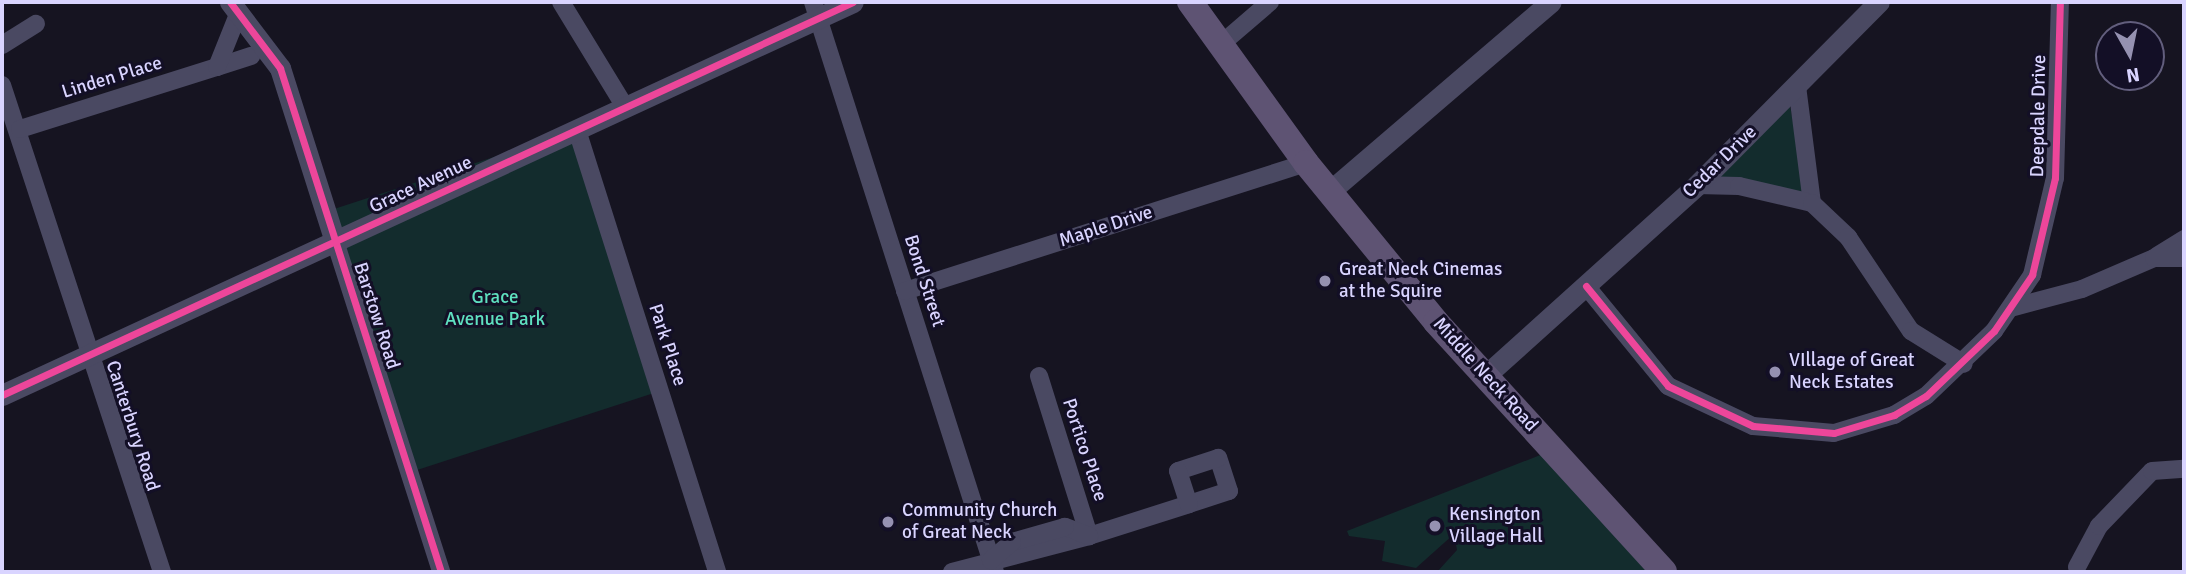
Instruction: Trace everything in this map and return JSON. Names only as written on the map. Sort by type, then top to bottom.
[{"type":"main road","name":"Middle Neck Road","points":[[1190,2],[1329,192],[1484,374],[1664,572]]},
{"type":"street","points":[[562,2],[625,107]]},
{"type":"street","name":"Grace Avenue","points":[[2,396],[577,130],[815,10],[853,2]]},
{"type":"street","points":[[1220,45],[1270,2]]},
{"type":"street","points":[[1329,192],[1551,2]]},
{"type":"street","name":"Cedar Drive","points":[[1484,374],[1554,315],[1697,185],[1879,2]]},
{"type":"street","name":"Deepdale Drive","points":[[1586,286],[1668,386],[1723,417],[1776,432],[1834,433],[1894,415],[1964,364],[2014,307],[2032,275],[2055,178],[2060,2]]},
{"type":"street","points":[[217,67],[239,5]]},
{"type":"street","name":"Barstow Road","points":[[239,5],[280,68],[441,572]]},
{"type":"street","name":"Bond Street","points":[[815,10],[993,566]]},
{"type":"street","points":[[2,44],[36,24]]},
{"type":"street","name":"Linden Place","points":[[20,129],[251,56]]},
{"type":"street","name":"Canterbury Road","points":[[2,85],[20,129],[162,572]]},
{"type":"street","points":[[1797,86],[1812,203]]},
{"type":"street","name":"Park Place","points":[[577,130],[717,572]]},
{"type":"street","name":"Maple Drive","points":[[905,291],[1306,163]]},
{"type":"street","points":[[1697,185],[1739,186],[1812,203],[1848,237],[1911,331],[1964,364]]},
{"type":"street","points":[[2014,307],[2082,289],[2154,258],[2184,239]]},
{"type":"street","points":[[2154,258],[2184,258]]},
{"type":"street","points":[[1484,374],[1554,315]]},
{"type":"street","name":"Portico Place","points":[[1039,376],[1089,536]]},
{"type":"street","points":[[2077,567],[2099,526],[2152,471],[2184,469]]},
{"type":"street","points":[[952,572],[993,566],[1189,504]]},
{"type":"green space","points":[[1790,106],[1806,193],[1711,182]]},
{"type":"green space","name":"Grace Avenue Park","points":[[577,130],[662,391],[409,473],[324,212]]},
{"type":"green space","points":[[1553,450],[1664,572],[1437,572],[1457,550],[1454,534],[1416,568],[1382,561],[1385,541],[1349,536],[1347,531]]},
{"type":"cycle path","points":[[230,2],[280,68],[441,572]]},
{"type":"cycle path","points":[[2,395],[853,2]]},
{"type":"cycle path","points":[[1586,286],[1668,386],[1753,426],[1834,433],[1894,415],[1926,396],[1994,331],[2032,275],[2055,178],[2060,2]]},
{"type":"place","name":"Great Neck Cinemas at the Squire","points":[[1325,281]]},
{"type":"place","name":"VIllage of Great Neck Estates","points":[[1775,372]]},
{"type":"place","name":"Community Church of Great Neck","points":[[888,522]]},
{"type":"place","name":"Kensington Village Hall","points":[[1435,526]]}]
